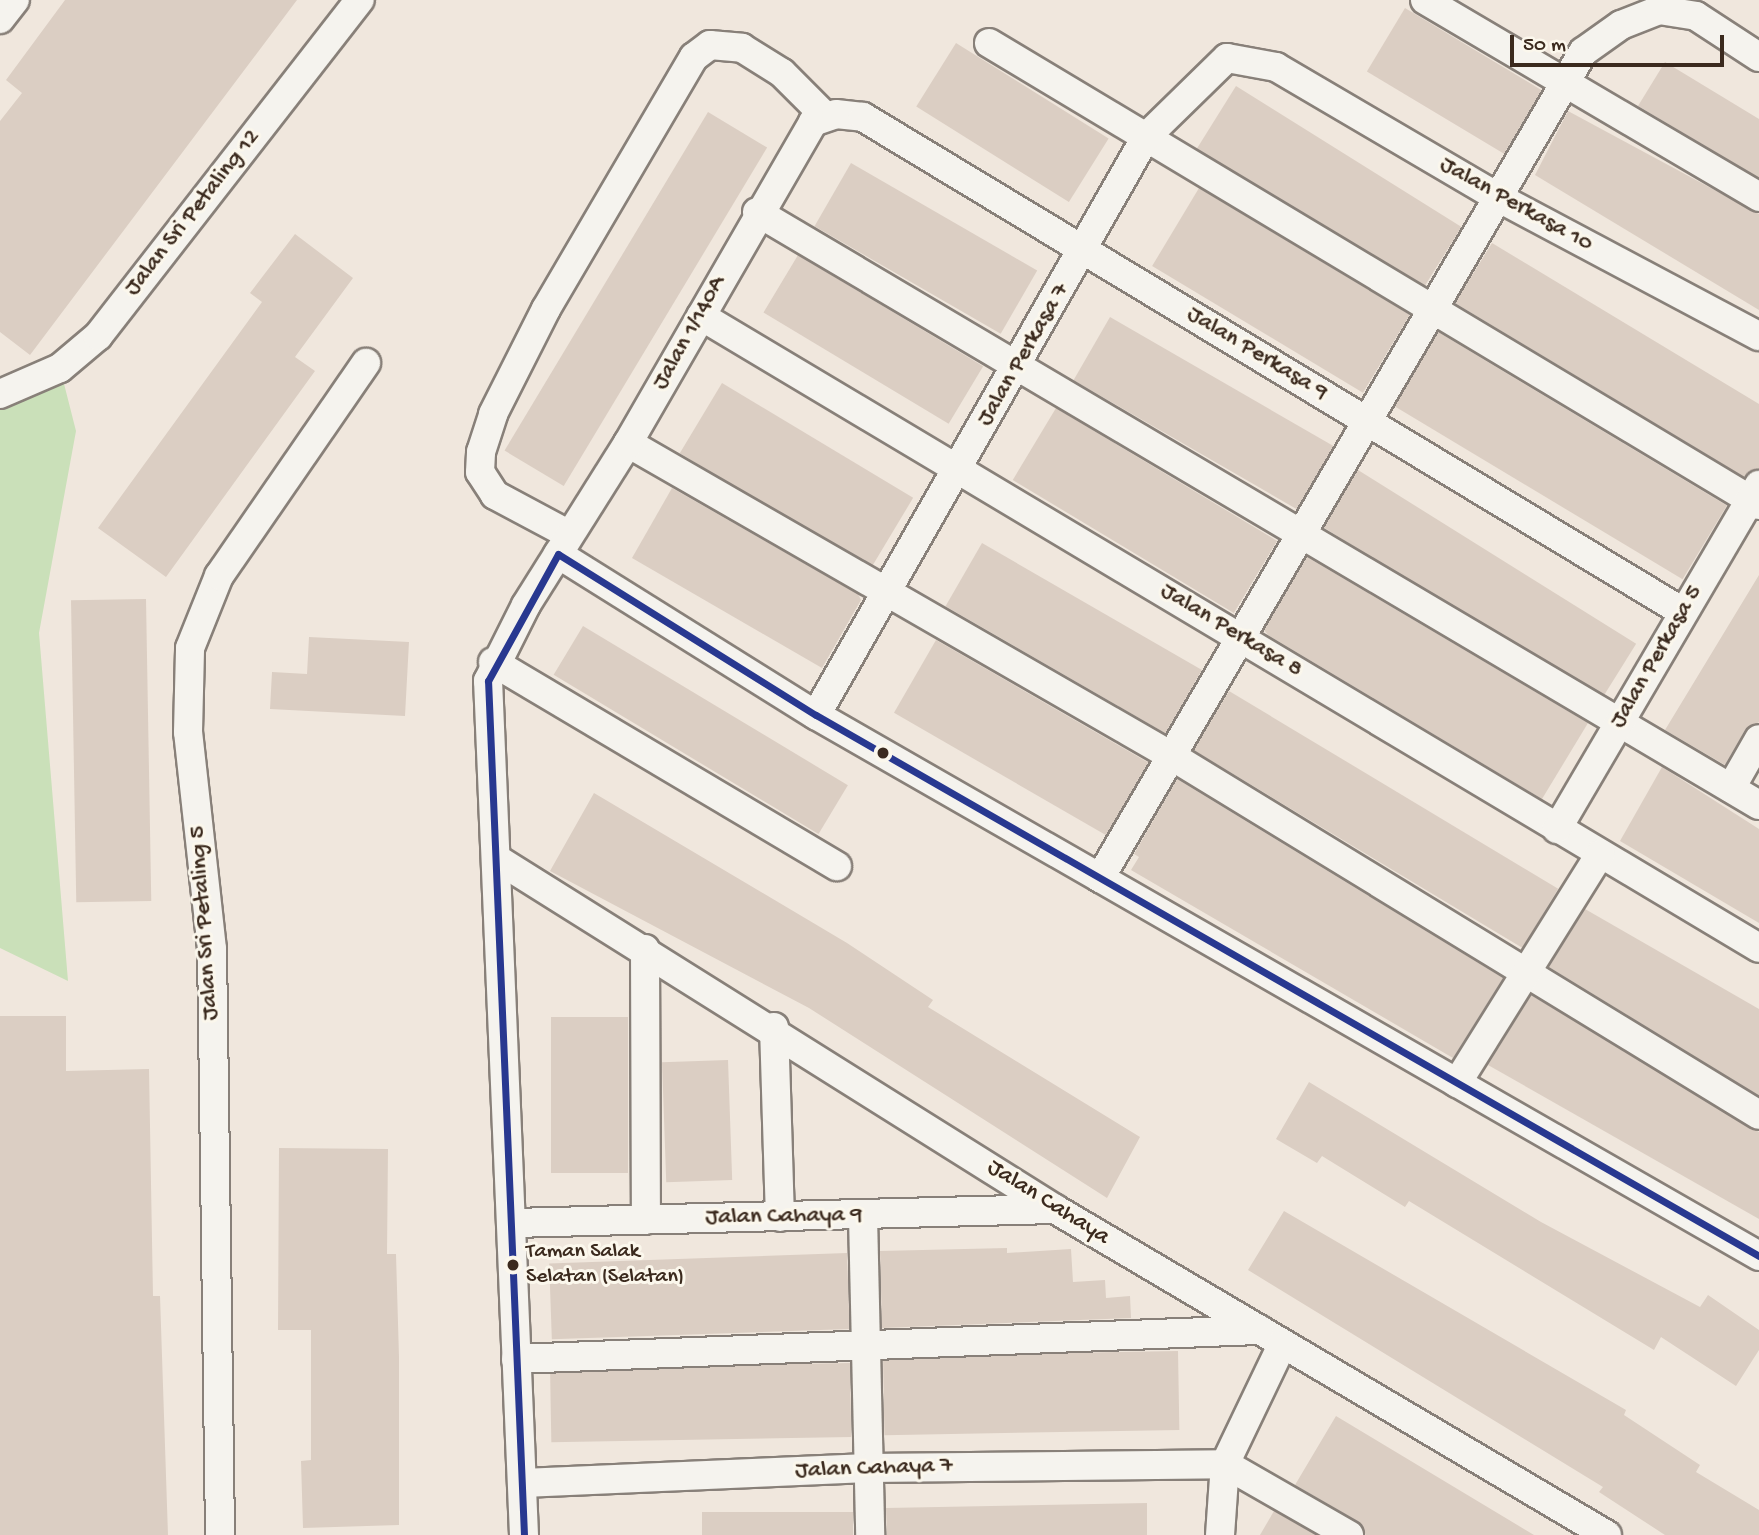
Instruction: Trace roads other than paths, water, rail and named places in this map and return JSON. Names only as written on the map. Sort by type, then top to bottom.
[{"type":"street","points":[[0,19],[15,0]]},
{"type":"street","name":"Jalan Sri Petaling 12","points":[[0,394],[60,368],[98,336],[360,0]]},
{"type":"street","points":[[1425,0],[1759,197]]},
{"type":"street","points":[[1101,878],[1170,755],[1243,638],[1434,312],[1562,79],[1599,38],[1659,10],[1696,16],[1759,57]]},
{"type":"street","points":[[989,43],[1434,312],[1756,497]]},
{"type":"street","points":[[825,116],[782,72],[742,48],[710,45],[694,57],[546,309],[493,414],[481,452],[480,472],[495,495],[816,715],[1759,1256]]},
{"type":"street","name":"Jalan Perkasa 7","points":[[816,715],[1085,250],[1146,137],[1215,64],[1244,56],[1276,67]]},
{"type":"street","name":"Jalan Perkasa 10","points":[[1276,67],[1499,198],[1759,335]]},
{"type":"street","name":"Jalan 1/140A","points":[[493,662],[563,544],[628,443],[757,212],[805,132],[825,116]]},
{"type":"street","name":"Jalan Perkasa 9","points":[[825,116],[863,117],[1683,612]]},
{"type":"street","points":[[757,212],[1759,804]]},
{"type":"street","name":"Jalan Perkasa 8","points":[[701,316],[959,466],[1557,829],[1759,948]]},
{"type":"street","name":"Jalan Sri Petaling 5","points":[[220,1535],[212,949],[188,732],[190,648],[219,576],[366,363]]},
{"type":"street","points":[[628,443],[888,590],[1170,755],[1523,975],[1759,1115]]},
{"type":"street","name":"Jalan Perkasa 5","points":[[1557,829],[1683,612],[1756,497]]},
{"type":"street","points":[[524,1535],[513,1223],[488,681],[493,662],[837,866]]},
{"type":"street","points":[[1731,788],[1759,740]]},
{"type":"street","points":[[1457,1083],[1600,854]]},
{"type":"street","name":"Jalan Cahaya","points":[[497,859],[774,1027],[1055,1209],[1592,1531]]},
{"type":"street","points":[[645,949],[646,1220]]},
{"type":"street","points":[[774,1027],[780,1217]]},
{"type":"street","name":"Jalan Cahaya 9","points":[[513,1223],[1055,1209]]},
{"type":"street","points":[[863,1216],[870,1535]]},
{"type":"street","points":[[516,1359],[866,1346],[1270,1338],[1225,1464],[1220,1535]]},
{"type":"street","points":[[1225,1464],[1349,1535]]},
{"type":"street","name":"Jalan Cahaya 7","points":[[523,1483],[868,1468],[1225,1464]]},
{"type":"place","name":"Taman Salak Selatan (Selatan)","points":[[513,1265]]}]
